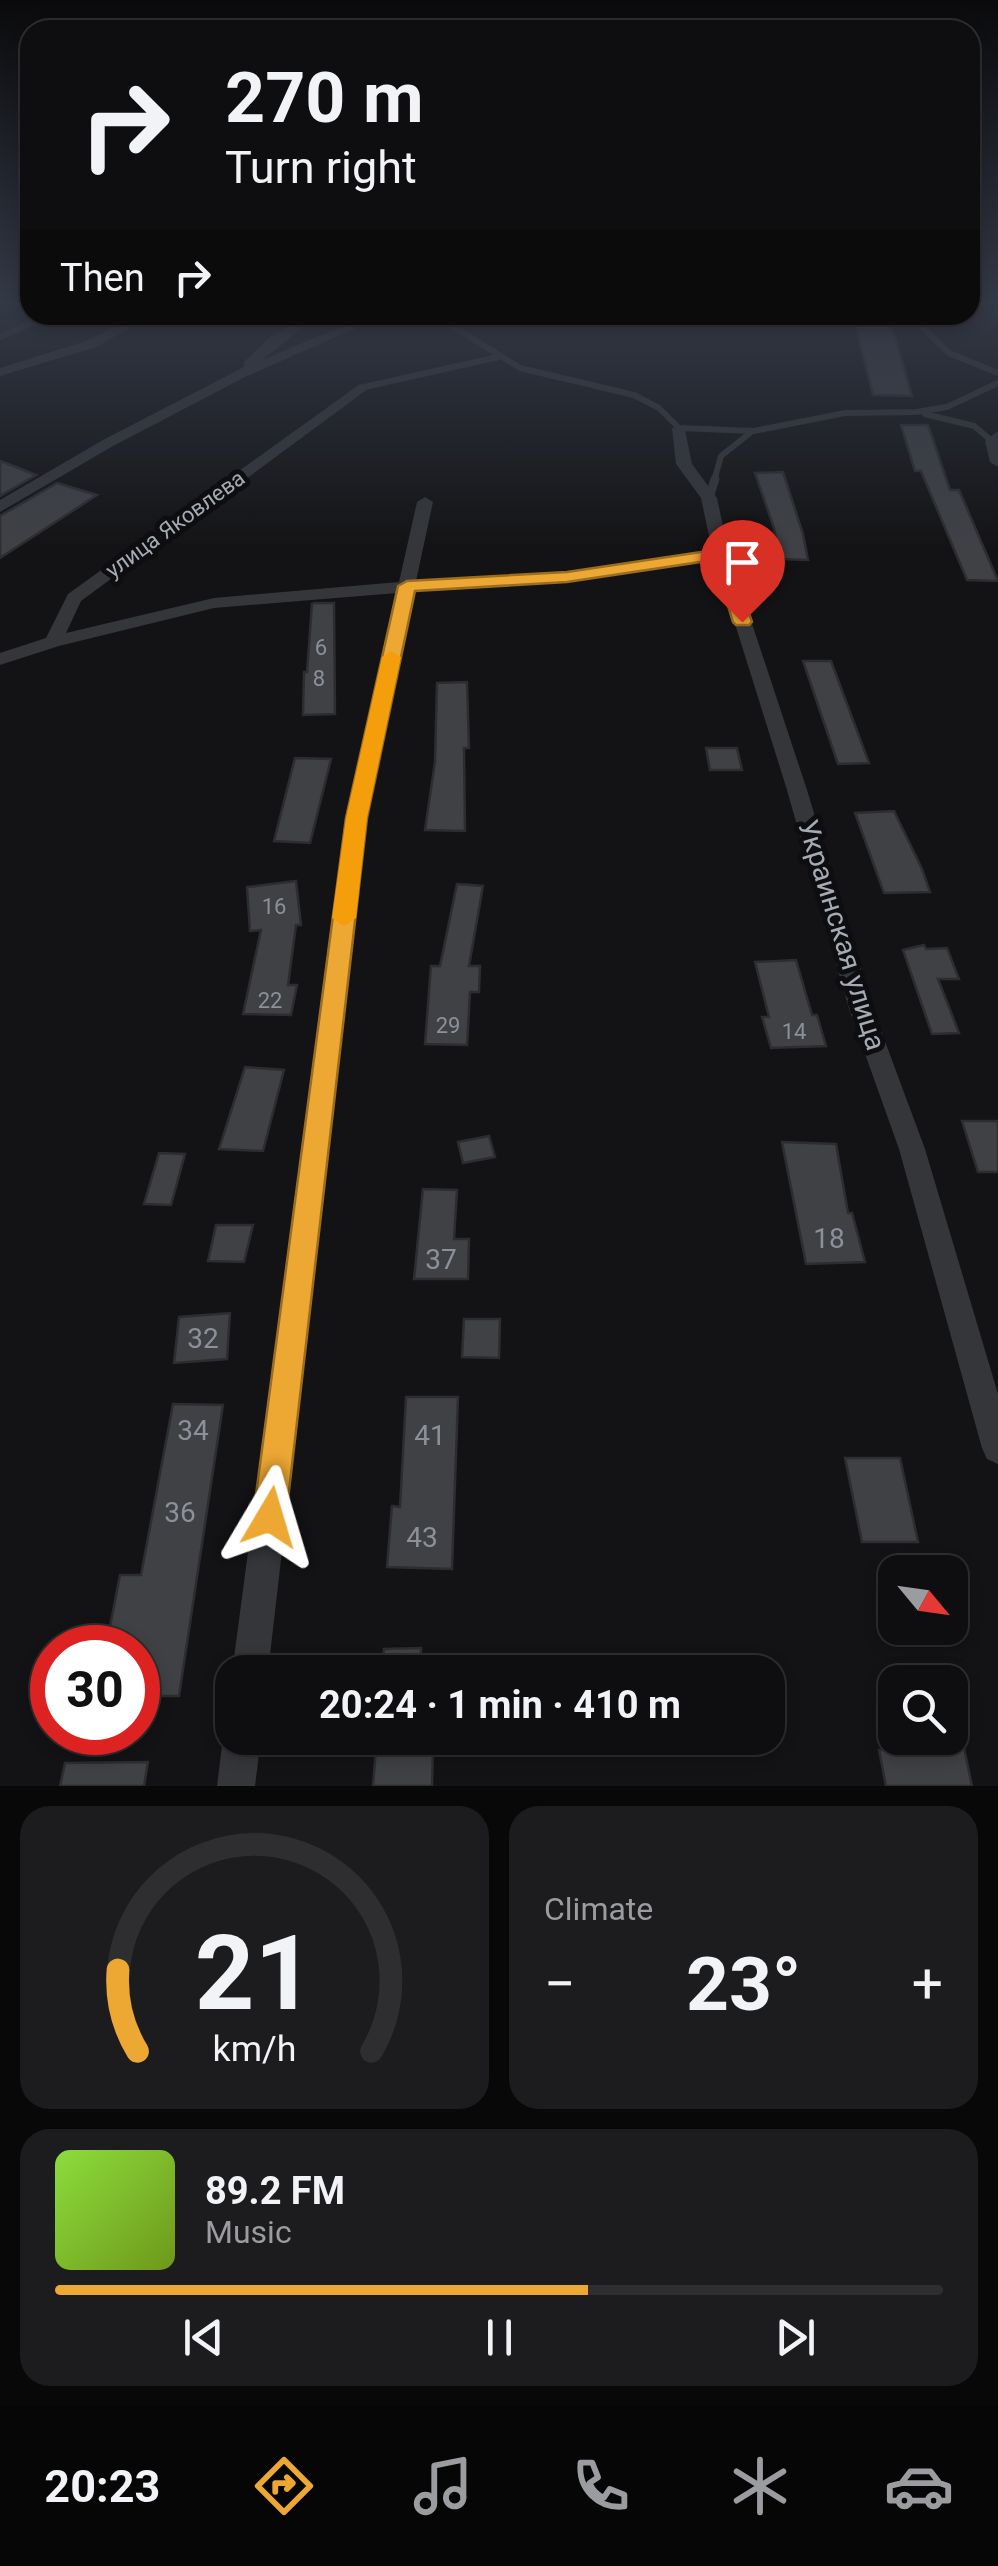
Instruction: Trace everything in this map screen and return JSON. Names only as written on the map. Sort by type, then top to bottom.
[{"type":"street","points":[[0,507],[108,442],[222,383]]},
{"type":"street","name":"улица Яковлева","points":[[54,642],[74,598],[360,388]]},
{"type":"street","name":"Украинская улица","points":[[679,428],[684,464],[709,498],[721,554],[862,1009],[912,1149],[998,1448]]},
{"type":"street","points":[[995,438],[998,462]]},
{"type":"street","points":[[252,1655],[356,818],[425,502]]},
{"type":"street","points":[[0,659],[214,603],[567,577],[721,554]]},
{"type":"street","points":[[236,1786],[240,1755]]},
{"type":"lane","points":[[360,388],[381,383]]},
{"type":"lane","points":[[574,383],[634,396],[659,408],[679,428],[754,431],[845,413],[916,412],[947,407],[997,383]]},
{"type":"lane","points":[[916,412],[974,426],[995,438]]},
{"type":"lane","points":[[709,498],[721,456],[754,431]]},
{"type":"building","points":[[870,383],[908,383],[912,396],[873,395]]},
{"type":"building","points":[[901,425],[928,425],[950,490],[959,490],[998,581],[967,580],[921,471],[915,471]]},
{"type":"building","points":[[0,461],[16,467],[36,475],[0,496]]},
{"type":"building","points":[[783,472],[808,560],[780,559],[755,473]]},
{"type":"building","points":[[57,483],[97,495],[0,558],[0,516]]},
{"type":"building","points":[[315,603],[334,603],[335,714],[303,715],[304,672]]},
{"type":"building","points":[[803,661],[831,661],[869,763],[838,764]]},
{"type":"building","points":[[467,682],[465,831],[425,830],[435,762],[437,683]]},
{"type":"building","points":[[706,748],[737,748],[742,770],[710,770]]},
{"type":"building","points":[[295,758],[331,759],[310,843],[274,841]]},
{"type":"building","points":[[894,811],[930,892],[884,893],[855,813]]},
{"type":"building","points":[[296,881],[301,925],[296,925],[288,985],[297,985],[291,1015],[243,1014],[261,930],[250,931],[247,887]]},
{"type":"building","points":[[457,884],[483,886],[469,966],[480,966],[479,992],[470,992],[467,1045],[425,1044],[431,966],[440,966]]},
{"type":"building","points":[[924,945],[926,949],[947,948],[959,979],[938,979],[959,1033],[932,1034],[903,950]]},
{"type":"building","points":[[796,960],[812,1015],[817,1015],[826,1046],[771,1048],[762,1017],[769,1017],[755,962]]},
{"type":"building","points":[[245,1067],[284,1070],[263,1151],[219,1149]]},
{"type":"building","points":[[962,1121],[998,1121],[998,1172],[978,1172]]},
{"type":"building","points":[[489,1136],[495,1157],[463,1163],[458,1142]]},
{"type":"building","points":[[782,1142],[836,1144],[848,1213],[852,1213],[865,1262],[806,1264]]},
{"type":"building","points":[[159,1153],[185,1154],[171,1205],[144,1204]]},
{"type":"building","points":[[423,1189],[457,1190],[454,1239],[469,1239],[468,1279],[414,1279]]},
{"type":"building","points":[[216,1225],[253,1225],[244,1262],[208,1261]]},
{"type":"building","points":[[230,1313],[227,1359],[174,1363],[179,1317]]},
{"type":"building","points":[[464,1319],[500,1319],[499,1358],[462,1357]]},
{"type":"building","points":[[406,1397],[458,1397],[452,1569],[387,1567],[392,1506],[400,1507]]},
{"type":"building","points":[[173,1404],[223,1405],[179,1696],[160,1696],[160,1625],[110,1625],[120,1575],[141,1575]]},
{"type":"building","points":[[845,1458],[900,1458],[918,1542],[862,1542]]},
{"type":"building","points":[[421,1648],[421,1655],[383,1655],[384,1649]]},
{"type":"building","points":[[375,1755],[433,1755],[432,1786],[373,1786]]},
{"type":"building","points":[[880,1755],[965,1755],[972,1786],[886,1786]]},
{"type":"building","points":[[148,1762],[144,1786],[60,1786],[65,1763]]},
{"type":"slow traffic","points":[[344,918],[356,818],[391,657]]},
{"type":"route","points":[[270,1517],[356,818],[407,586],[567,577],[721,554],[742,622]]}]
